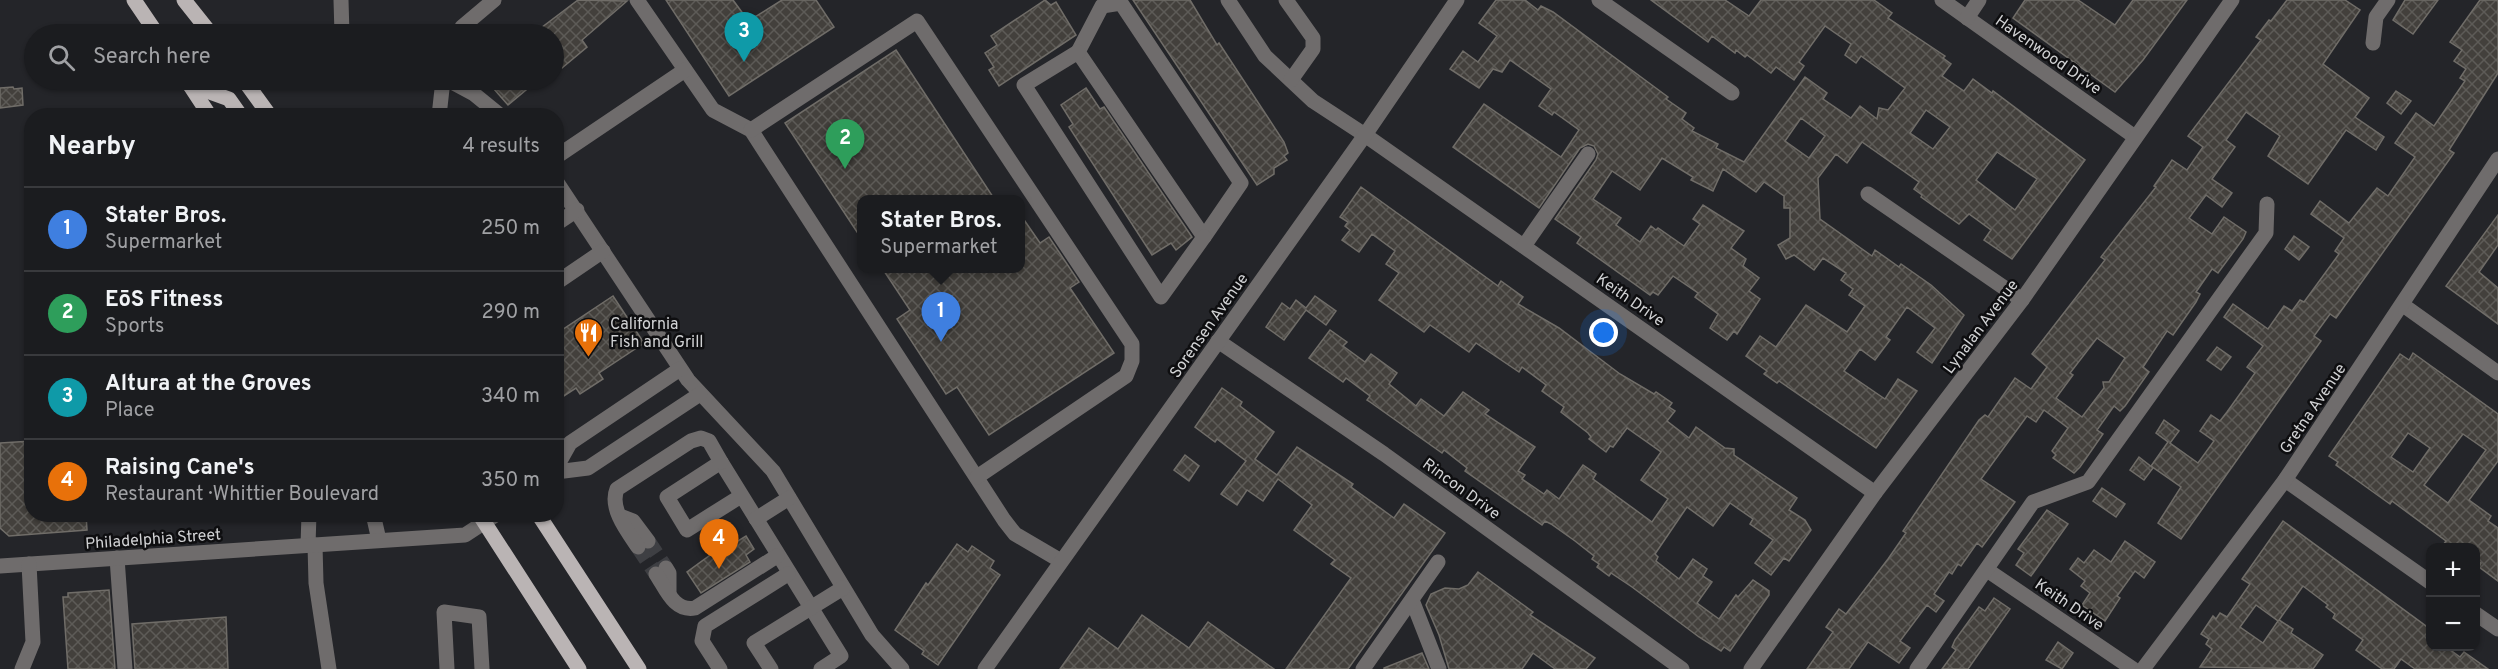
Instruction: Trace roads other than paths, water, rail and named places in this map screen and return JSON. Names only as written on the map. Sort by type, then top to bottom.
[{"type":"main road","points":[[134,0],[150,24]]},
{"type":"main road","points":[[184,0],[203,24]]},
{"type":"main road","points":[[193,90],[205,108]]},
{"type":"main road","points":[[207,90],[229,99],[235,108]]},
{"type":"main road","points":[[251,90],[264,108]]},
{"type":"main road","points":[[490,522],[579,669]]},
{"type":"main road","points":[[543,522],[639,669]]},
{"type":"street","points":[[341,0],[342,24]]},
{"type":"street","points":[[466,24],[494,0]]},
{"type":"street","points":[[637,0],[713,110],[751,130],[1015,534],[1061,561]]},
{"type":"street","name":"Keith Drive","points":[[1228,0],[1265,56],[1313,101],[1875,492]]},
{"type":"street","points":[[1286,0],[1313,38],[1313,49],[1291,80]]},
{"type":"street","name":"Sorensen Avenue","points":[[985,669],[1365,135],[1457,0]]},
{"type":"street","points":[[1599,0],[1732,93]]},
{"type":"street","name":"Havenwood Drive","points":[[1942,0],[2135,137]]},
{"type":"street","points":[[1967,18],[1979,0]]},
{"type":"street","name":"Lynalan Avenue","points":[[1750,669],[1875,492],[2022,300],[2232,0]]},
{"type":"street","points":[[2373,42],[2376,17],[2388,0]]},
{"type":"street","points":[[1100,3],[1121,3],[1240,183],[1161,297],[1024,85],[1078,51],[1100,3]]},
{"type":"street","points":[[751,130],[917,21],[1132,344],[1132,361],[1126,376],[977,477]]},
{"type":"street","points":[[1078,51],[1204,237]]},
{"type":"street","points":[[564,152],[685,70]]},
{"type":"street","points":[[439,108],[442,90]]},
{"type":"street","points":[[467,90],[491,108]]},
{"type":"street","points":[[1524,246],[1588,154]]},
{"type":"street","name":"Gretna Avenue","points":[[2143,669],[2285,480],[2498,159]]},
{"type":"street","points":[[564,192],[680,369],[700,394],[759,453],[872,634],[902,669]]},
{"type":"street","points":[[1868,194],[2022,300]]},
{"type":"street","points":[[1917,669],[2033,502],[2088,482],[2266,233],[2267,204]]},
{"type":"street","points":[[564,219],[577,210]]},
{"type":"street","points":[[564,277],[603,250]]},
{"type":"street","points":[[2403,305],[2498,373]]},
{"type":"street","name":"Rincon Drive","points":[[1218,341],[1384,454],[1682,669]]},
{"type":"street","points":[[564,455],[570,443],[680,369]]},
{"type":"street","points":[[564,470],[588,468],[700,394]]},
{"type":"street","points":[[643,544],[625,528],[613,498],[617,489],[691,441],[701,438],[709,441],[777,556],[850,669]]},
{"type":"street","points":[[721,462],[667,497],[687,530],[741,496]]},
{"type":"street","points":[[2285,480],[2426,579]]},
{"type":"street","points":[[756,519],[789,498]]},
{"type":"street","points":[[310,522],[328,669]]},
{"type":"street","points":[[375,522],[379,540]]},
{"type":"street","name":"Philadelphia Street","points":[[0,566],[465,534],[481,522]]},
{"type":"street","points":[[661,571],[669,594],[678,608],[685,610],[695,608],[777,556]]},
{"type":"street","points":[[117,558],[124,669]]},
{"type":"street","points":[[1363,669],[1438,562]]},
{"type":"street","points":[[22,669],[33,642],[29,564]]},
{"type":"street","name":"Keith Drive","points":[[1987,570],[2133,669]]},
{"type":"street","points":[[720,669],[702,641],[705,626],[789,574]]},
{"type":"street","points":[[771,669],[754,642],[843,588]]},
{"type":"street","points":[[1412,600],[1439,669]]},
{"type":"street","points":[[447,669],[444,612],[479,617],[482,669]]},
{"type":"street","points":[[2480,617],[2498,629]]},
{"type":"street","points":[[820,669],[841,656]]},
{"type":"tunnel","points":[[648,541],[666,568]]},
{"type":"tunnel","points":[[638,547],[656,574]]},
{"type":"place","name":"Altura at the Groves","points":[[744,62]]},
{"type":"place","name":"EōS Fitness","points":[[845,169]]},
{"type":"place","name":"Stater Bros.","points":[[941,342]]},
{"type":"place","name":"California Fish and Grill","points":[[589,358]]},
{"type":"place","name":"Raising Cane's","points":[[719,569]]}]
